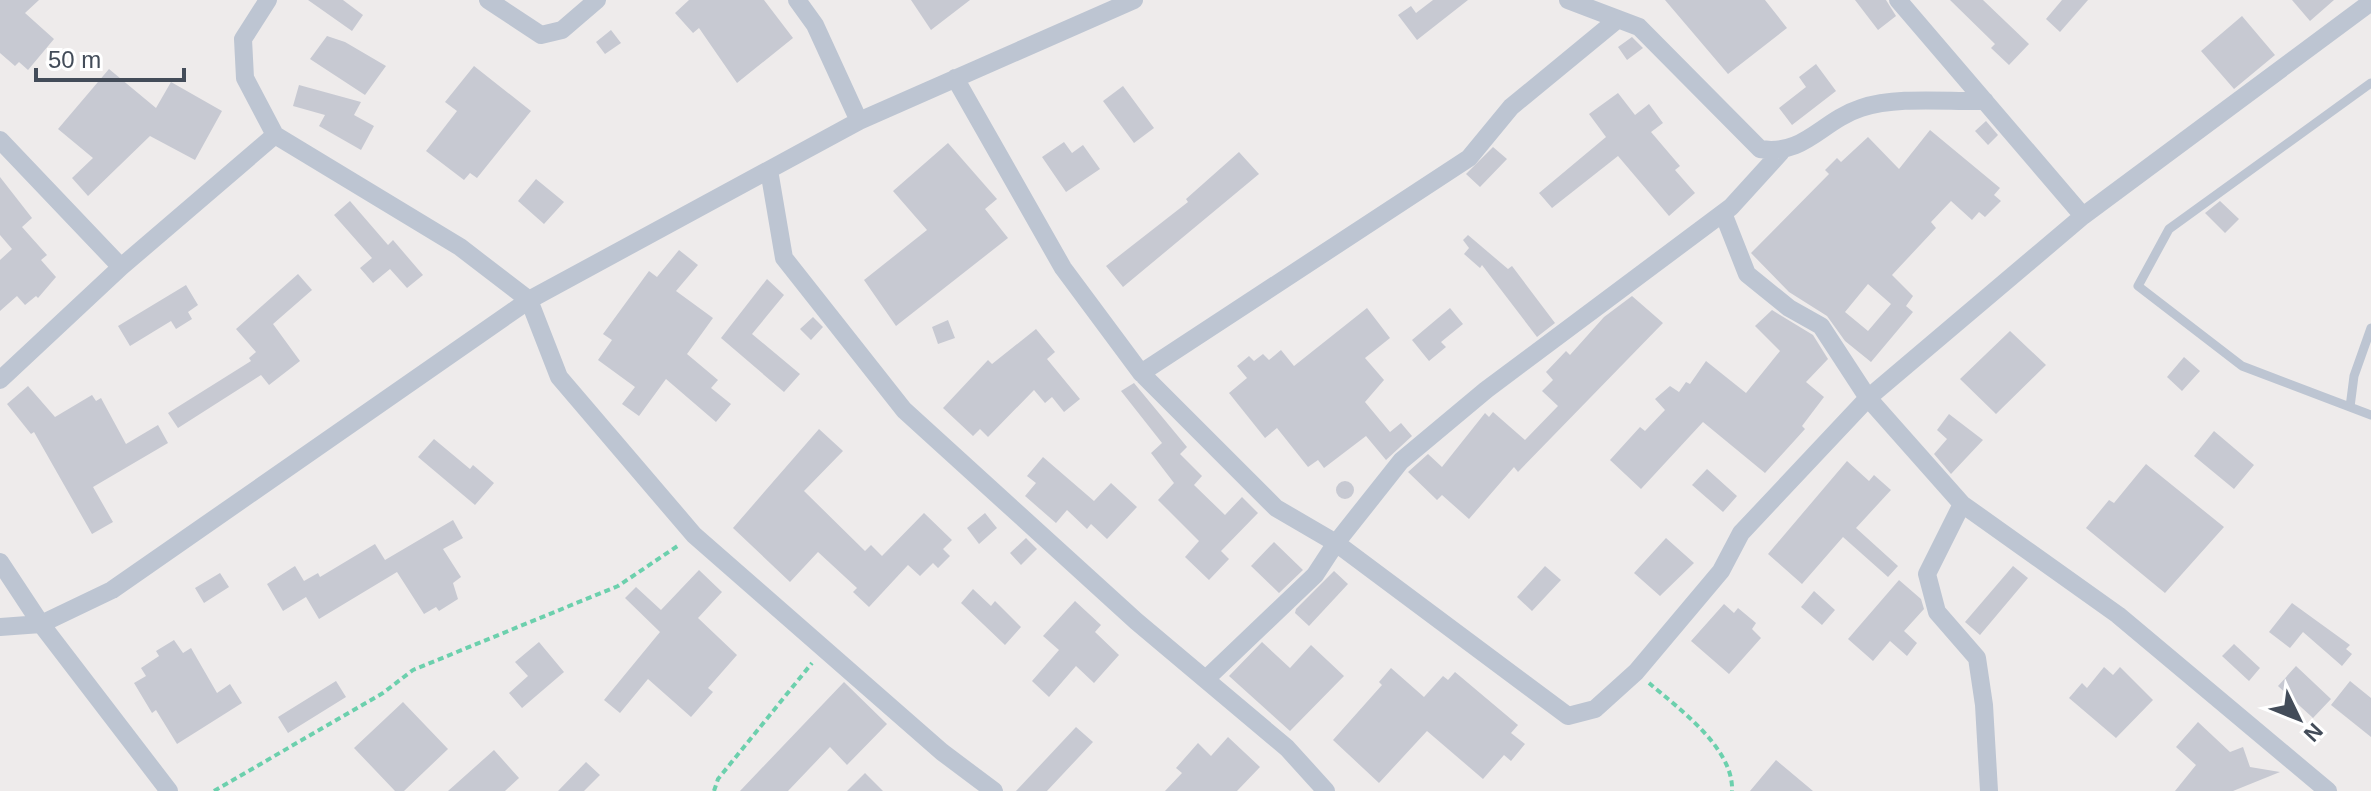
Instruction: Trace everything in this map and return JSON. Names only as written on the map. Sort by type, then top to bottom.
[{"type":"street","points":[[268,0],[243,39],[245,78],[275,135],[460,247],[529,300],[559,377],[694,535],[942,752],[994,791]]},
{"type":"street","points":[[488,0],[541,35],[562,30],[597,0]]},
{"type":"street","points":[[797,0],[815,25],[859,121]]},
{"type":"street","points":[[0,627],[41,624],[112,590],[529,300],[859,121],[1134,0]]},
{"type":"street","points":[[1568,0],[1639,27],[1760,149],[1781,152]]},
{"type":"street","points":[[1898,0],[2083,216]]},
{"type":"street","points":[[955,78],[1063,268],[1141,373],[1276,508],[1336,543],[1568,716],[1595,709],[1636,672],[1721,571],[1741,533],[1868,398],[2083,216],[2371,2]]},
{"type":"street","points":[[1141,373],[1469,158],[1511,107],[1618,19]]},
{"type":"street","points":[[1206,679],[1315,575],[1336,543],[1401,461],[1486,390],[1723,213],[1781,152],[1809,140],[1833,122],[1862,108],[1985,101]]},
{"type":"street","points":[[0,380],[121,267],[275,135]]},
{"type":"street","points":[[0,140],[121,267]]},
{"type":"street","points":[[769,170],[784,258],[904,410],[1136,621],[1287,748],[1326,791]]},
{"type":"street","points":[[1723,213],[1747,274],[1789,308],[1821,326],[1868,398],[1962,504],[2118,615],[2328,791]]},
{"type":"street","points":[[1962,504],[1927,574],[1937,612],[1977,658],[1986,720],[1989,791]]},
{"type":"street","points":[[0,562],[41,624],[169,791]]},
{"type":"lane","points":[[2371,83],[2169,229],[2138,286],[2242,366],[2371,415]]},
{"type":"lane","points":[[2350,407],[2354,376],[2371,328]]},
{"type":"path","points":[[214,791],[383,693],[413,670],[618,586],[694,535]]},
{"type":"path","points":[[714,791],[718,779],[824,648]]},
{"type":"path","points":[[1636,672],[1707,734],[1732,779],[1732,791]]},
{"type":"building","points":[[0,0],[39,0],[25,13],[54,39],[28,70],[19,62],[15,66],[0,53]]},
{"type":"building","points":[[308,0],[343,0],[363,15],[352,31]]},
{"type":"building","points":[[689,0],[764,0],[793,38],[737,83],[699,28],[693,33],[675,13]]},
{"type":"building","points":[[911,0],[970,0],[931,30]]},
{"type":"building","points":[[1433,0],[1468,0],[1417,40],[1398,15],[1411,6],[1416,13]]},
{"type":"building","points":[[1665,0],[1765,0],[1787,28],[1728,74]]},
{"type":"building","points":[[1855,0],[1886,0],[1896,16],[1878,30]]},
{"type":"building","points":[[1950,0],[1983,0],[2029,44],[2009,65],[1991,48],[1995,44]]},
{"type":"building","points":[[2062,0],[2088,0],[2060,32],[2046,19]]},
{"type":"building","points":[[2292,0],[2334,0],[2310,21]]},
{"type":"building","points":[[2242,16],[2275,55],[2234,89],[2201,51]]},
{"type":"building","points":[[611,30],[621,43],[605,54],[596,42]]},
{"type":"building","points":[[327,36],[345,42],[386,66],[365,95],[310,59]]},
{"type":"building","points":[[1632,37],[1643,48],[1627,60],[1618,47]]},
{"type":"building","points":[[1816,64],[1836,91],[1792,125],[1779,108],[1806,87],[1799,77]]},
{"type":"building","points":[[474,66],[531,111],[477,178],[470,173],[464,180],[426,151],[457,111],[445,102]]},
{"type":"building","points":[[109,69],[156,108],[171,82],[222,111],[195,160],[150,136],[88,196],[72,178],[93,158],[58,129]]},
{"type":"building","points":[[299,85],[361,102],[354,115],[374,126],[361,150],[319,126],[325,115],[293,106]]},
{"type":"building","points":[[1123,86],[1154,128],[1134,143],[1103,101]]},
{"type":"building","points":[[1618,93],[1635,115],[1649,104],[1663,123],[1651,132],[1680,166],[1675,170],[1695,193],[1669,216],[1618,156],[1552,208],[1539,193],[1606,137],[1589,114]]},
{"type":"building","points":[[1986,121],[1998,135],[1988,145],[1975,131]]},
{"type":"building","points":[[1930,130],[2000,188],[1994,195],[2001,201],[1985,217],[1979,212],[1972,220],[1951,201],[1931,222],[1936,228],[1892,275],[1913,296],[1906,306],[1913,312],[1871,362],[1845,341],[1827,316],[1789,292],[1751,253],[1829,174],[1825,170],[1837,158],[1841,162],[1868,137],[1899,169]],"holes":[[[1868,284],[1891,304],[1868,331],[1845,312]]]},
{"type":"building","points":[[1064,142],[1072,153],[1083,145],[1100,169],[1066,192],[1042,157]]},
{"type":"building","points":[[948,143],[997,199],[985,209],[1008,238],[896,326],[864,280],[927,230],[893,191]]},
{"type":"building","points":[[1493,147],[1507,159],[1480,187],[1466,174]]},
{"type":"building","points":[[1239,152],[1259,174],[1123,287],[1106,266],[1188,202],[1186,199]]},
{"type":"building","points":[[0,177],[32,218],[22,227],[47,255],[41,260],[56,277],[38,298],[36,296],[25,305],[17,296],[0,311],[0,260],[12,249],[0,235]]},
{"type":"building","points":[[536,179],[564,202],[544,224],[518,201]]},
{"type":"building","points":[[350,201],[388,245],[393,240],[423,275],[407,288],[390,269],[373,283],[360,268],[372,258],[334,215]]},
{"type":"building","points":[[2220,201],[2239,219],[2225,233],[2205,213]]},
{"type":"building","points":[[1468,235],[1508,269],[1512,266],[1555,323],[1537,337],[1482,265],[1480,268],[1464,254],[1469,248],[1463,240]]},
{"type":"building","points":[[679,250],[698,265],[676,291],[713,318],[687,354],[718,380],[711,388],[731,404],[716,422],[666,379],[639,416],[622,404],[635,387],[598,360],[612,340],[603,334],[649,271],[657,277]]},
{"type":"building","points":[[298,274],[312,290],[273,324],[300,361],[269,385],[261,375],[178,428],[168,413],[251,361],[249,358],[256,352],[236,329]]},
{"type":"building","points":[[767,279],[784,295],[752,334],[800,374],[784,392],[721,338]]},
{"type":"building","points":[[186,285],[198,305],[188,312],[192,319],[176,329],[171,321],[130,346],[118,326]]},
{"type":"building","points":[[1632,296],[1663,323],[1518,472],[1514,467],[1469,519],[1442,495],[1437,500],[1408,472],[1428,454],[1442,467],[1485,413],[1489,417],[1493,412],[1525,440],[1558,406],[1542,391],[1553,380],[1546,372],[1566,351],[1570,355],[1604,317]]},
{"type":"building","points":[[1367,308],[1390,338],[1365,358],[1384,380],[1365,402],[1390,432],[1401,423],[1412,436],[1386,460],[1366,436],[1324,468],[1318,460],[1308,467],[1277,428],[1265,438],[1229,393],[1247,378],[1237,366],[1249,356],[1254,361],[1263,354],[1269,360],[1281,350],[1294,366]]},
{"type":"building","points":[[1450,308],[1463,324],[1441,342],[1446,347],[1429,361],[1412,340]]},
{"type":"building","points":[[1772,310],[1813,335],[1828,359],[1806,382],[1824,397],[1802,426],[1805,429],[1765,473],[1703,422],[1641,489],[1610,460],[1640,427],[1645,431],[1665,410],[1655,399],[1670,386],[1679,392],[1686,382],[1690,384],[1706,361],[1746,393],[1780,351],[1755,326]]},
{"type":"building","points":[[813,317],[823,327],[811,340],[800,329]]},
{"type":"building","points":[[948,320],[955,338],[938,344],[932,327]]},
{"type":"building","points":[[1036,329],[1055,352],[1047,359],[1080,399],[1064,412],[1052,397],[1045,403],[1034,390],[988,437],[980,429],[973,436],[943,408],[988,360],[992,364]]},
{"type":"building","points":[[2010,331],[2046,365],[1996,414],[1960,379]]},
{"type":"building","points":[[2184,357],[2200,371],[2182,391],[2167,377]]},
{"type":"building","points":[[1134,383],[1187,447],[1180,454],[1202,476],[1194,485],[1225,515],[1242,497],[1258,513],[1221,551],[1229,559],[1209,580],[1185,557],[1199,541],[1158,500],[1174,483],[1151,453],[1162,443],[1121,391]]},
{"type":"building","points":[[28,386],[55,417],[92,395],[96,401],[101,398],[126,444],[158,425],[168,443],[93,487],[113,522],[92,534],[34,432],[31,434],[7,404]]},
{"type":"building","points":[[1949,414],[1983,440],[1951,474],[1934,454],[1947,439],[1937,430]]},
{"type":"building","points":[[819,429],[843,451],[804,491],[865,551],[871,545],[882,556],[924,513],[952,540],[943,549],[950,556],[938,568],[933,563],[920,576],[908,565],[869,607],[853,592],[857,588],[818,552],[790,582],[733,528]]},
{"type":"building","points":[[2214,431],[2254,465],[2234,489],[2194,456]]},
{"type":"building","points":[[434,439],[470,469],[473,465],[494,483],[475,505],[418,457]]},
{"type":"building","points":[[1043,457],[1094,501],[1111,483],[1137,507],[1107,539],[1091,524],[1087,529],[1067,510],[1056,523],[1025,496],[1036,483],[1027,476]]},
{"type":"building","points":[[1847,461],[1869,481],[1874,475],[1891,490],[1856,528],[1898,566],[1888,577],[1843,537],[1802,584],[1768,554]]},
{"type":"building","points":[[2146,464],[2224,527],[2165,593],[2086,528],[2109,500],[2114,503]]},
{"type":"building","points":[[1707,469],[1737,496],[1723,512],[1692,485]]},
{"type":"building","points":[[1345,481],[1354,490],[1345,499],[1336,490]]},
{"type":"building","points":[[985,513],[997,528],[979,544],[967,528]]},
{"type":"building","points":[[453,520],[463,538],[443,549],[461,577],[453,583],[458,599],[439,611],[436,607],[424,614],[397,572],[319,619],[306,597],[283,611],[267,584],[295,566],[304,581],[318,573],[320,577],[375,544],[385,560]]},
{"type":"building","points":[[1026,538],[1037,549],[1021,565],[1010,553]]},
{"type":"building","points":[[1666,538],[1694,563],[1660,596],[1634,573]]},
{"type":"building","points":[[1274,542],[1303,570],[1279,593],[1251,566]]},
{"type":"building","points":[[1545,566],[1561,580],[1532,611],[1517,597]]},
{"type":"building","points":[[2013,566],[2028,578],[1980,635],[1965,622]]},
{"type":"building","points":[[699,570],[722,592],[698,618],[737,655],[708,688],[713,692],[691,717],[648,679],[620,713],[604,700],[660,632],[625,598],[636,587],[661,610]]},
{"type":"building","points":[[1334,571],[1348,584],[1309,626],[1295,613],[1296,609]]},
{"type":"building","points":[[220,573],[229,587],[204,603],[195,588]]},
{"type":"building","points":[[1899,580],[1921,599],[1924,609],[1904,631],[1917,643],[1907,656],[1890,641],[1873,661],[1848,639]]},
{"type":"building","points":[[973,589],[991,606],[995,601],[1021,627],[1005,645],[961,603]]},
{"type":"building","points":[[1814,591],[1835,610],[1822,625],[1801,607]]},
{"type":"building","points":[[1075,601],[1101,625],[1095,632],[1119,655],[1094,683],[1076,666],[1049,697],[1032,681],[1059,650],[1043,636]]},
{"type":"building","points":[[2292,603],[2350,645],[2346,649],[2352,654],[2342,666],[2303,632],[2290,648],[2269,632]]},
{"type":"building","points":[[1724,604],[1734,613],[1738,608],[1756,623],[1752,629],[1761,638],[1729,674],[1691,641]]},
{"type":"building","points":[[174,640],[183,653],[191,648],[217,693],[230,684],[242,703],[177,744],[156,710],[152,713],[134,683],[146,676],[141,668],[159,656],[156,651]]},
{"type":"building","points":[[539,642],[564,672],[522,708],[509,693],[528,676],[515,662]]},
{"type":"building","points":[[1262,642],[1290,668],[1311,645],[1344,676],[1290,731],[1229,676]]},
{"type":"building","points":[[2234,644],[2260,668],[2249,681],[2222,656]]},
{"type":"building","points":[[2296,666],[2331,699],[2313,718],[2278,686]]},
{"type":"building","points":[[2104,667],[2113,675],[2120,667],[2153,700],[2116,738],[2069,698],[2082,683],[2087,688]]},
{"type":"building","points":[[1391,668],[1424,697],[1443,676],[1448,680],[1455,672],[1518,725],[1511,733],[1525,744],[1511,761],[1504,755],[1483,779],[1427,731],[1379,783],[1333,740],[1382,685],[1379,682]]},
{"type":"building","points":[[336,681],[346,697],[288,733],[278,717]]},
{"type":"building","points":[[2350,681],[2371,698],[2371,737],[2331,705]]},
{"type":"building","points":[[844,682],[887,724],[847,765],[830,747],[788,791],[740,791]]},
{"type":"building","points":[[403,702],[448,749],[404,791],[395,791],[354,748]]},
{"type":"building","points":[[2198,722],[2230,752],[2243,747],[2250,767],[2280,772],[2233,791],[2175,791],[2196,765],[2176,747]]},
{"type":"building","points":[[1076,727],[1093,742],[1047,791],[1016,791]]},
{"type":"building","points":[[1228,737],[1260,767],[1237,791],[1165,791],[1182,773],[1176,768],[1198,743],[1211,756]]},
{"type":"building","points":[[494,750],[519,778],[505,791],[448,791]]},
{"type":"building","points":[[1776,760],[1813,791],[1750,791]]},
{"type":"building","points":[[586,762],[600,775],[584,791],[558,791]]},
{"type":"building","points":[[865,773],[883,791],[847,791]]}]
